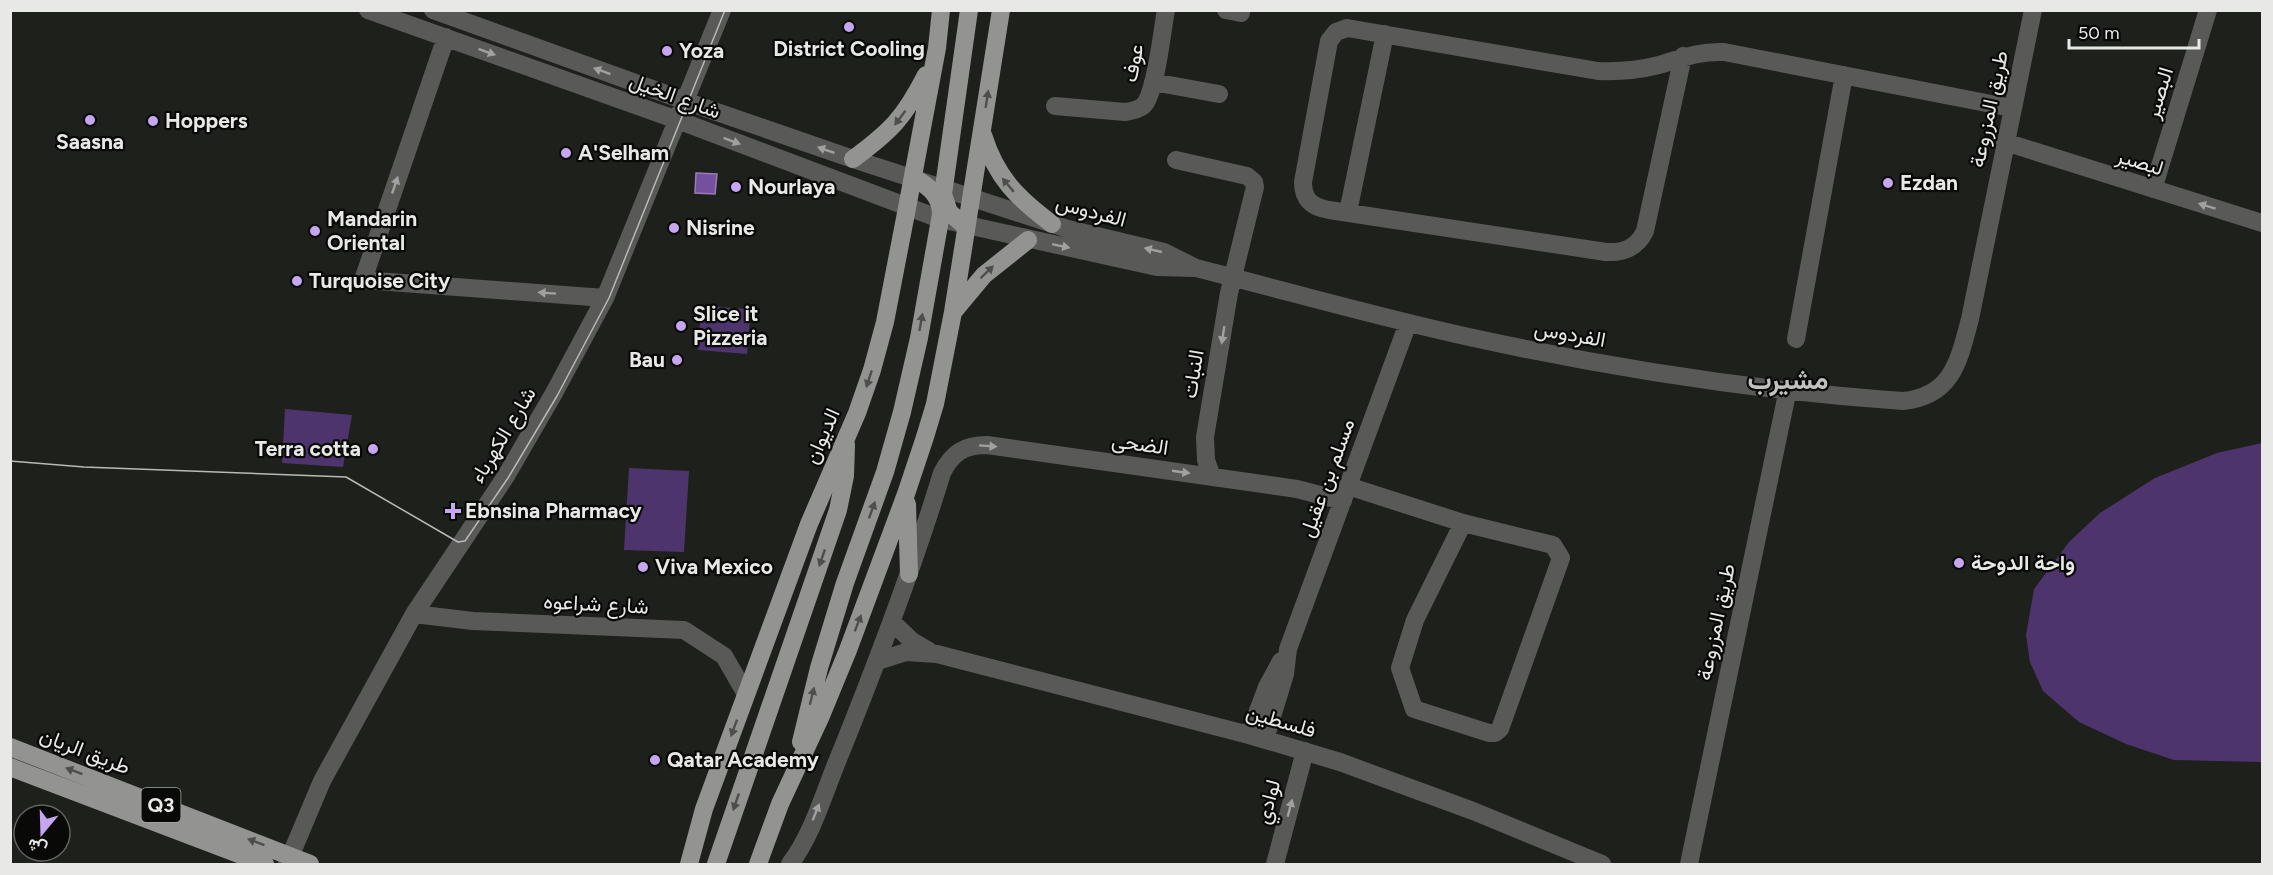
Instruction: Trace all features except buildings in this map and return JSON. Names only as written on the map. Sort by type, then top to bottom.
[{"type":"main road","name":"الديوان","points":[[689,864],[704,809],[746,694],[817,503],[872,370],[885,322],[913,177],[937,48],[941,10]]},
{"type":"main road","points":[[966,226],[953,217],[947,208],[944,189],[969,10]]},
{"type":"main road","points":[[758,864],[780,804],[820,718],[848,650],[906,494],[935,404],[953,312],[1001,10]]},
{"type":"main road","points":[[853,159],[881,139],[901,117],[920,87],[937,48]]},
{"type":"main road","points":[[982,130],[992,160],[1003,178],[1018,196],[1052,224]]},
{"type":"main road","points":[[794,773],[819,668],[845,583],[885,472],[909,384],[941,206],[937,197],[926,185],[913,177]]},
{"type":"main road","points":[[953,312],[984,274],[1028,240]]},
{"type":"main road","points":[[716,864],[838,510],[845,476],[845,440]]},
{"type":"main road","points":[[906,494],[909,574]]},
{"type":"main road","name":"طريق الريان","points":[[10,747],[289,860],[310,864]]},
{"type":"main road","name":"طريق الريان","points":[[10,767],[265,864]]},
{"type":"street","name":"شارع الخيل","points":[[368,10],[677,121],[907,208],[966,226]]},
{"type":"street","name":"شارع الخيل","points":[[433,10],[462,15],[685,101],[972,198]]},
{"type":"street","name":"شارع الكهرباء","points":[[289,860],[322,781],[414,614],[506,476],[605,298],[722,10]]},
{"type":"street","name":"عوف","points":[[1056,106],[1125,112],[1136,110],[1149,98],[1166,10]]},
{"type":"street","name":"طريق المزروعة","points":[[1940,389],[1960,356],[1970,319],[2033,10]]},
{"type":"street","name":"البصير","points":[[2153,189],[2208,10]]},
{"type":"street","points":[[1683,56],[1645,231],[1629,249],[1621,252],[1606,252],[1347,212],[1314,206],[1305,196],[1303,189],[1328,47],[1332,36],[1341,29],[1353,28],[1598,71],[1644,68],[1683,56],[1704,52],[1724,52],[2012,108]]},
{"type":"street","points":[[1347,212],[1385,34]]},
{"type":"street","points":[[446,37],[363,280],[605,298]]},
{"type":"street","points":[[1796,339],[1844,75]]},
{"type":"street","points":[[1153,82],[1219,94]]},
{"type":"street","name":"لبصير","points":[[2005,142],[2262,223]]},
{"type":"street","name":"النبات","points":[[1176,160],[1247,176],[1254,182],[1254,197],[1233,277],[1205,437],[1206,460],[1212,477]]},
{"type":"street","name":"الفردوس","points":[[972,198],[1052,224],[1164,252],[1196,268]]},
{"type":"street","name":"الفردوس","points":[[966,226],[1157,267],[1196,268],[1408,323],[1592,361],[1903,401],[1923,398],[1940,389]]},
{"type":"street","name":"مسلم بن عقيل","points":[[1257,737],[1267,687],[1288,649],[1408,323]]},
{"type":"street","name":"طريق المزروعة","points":[[1689,864],[1788,388]]},
{"type":"street","name":"الضحى","points":[[909,574],[948,461],[958,452],[972,446],[987,445],[1297,489],[1345,493],[1553,545],[1561,558],[1500,729],[1495,733],[1414,709],[1400,668],[1415,621],[1463,523]]},
{"type":"street","points":[[790,864],[807,836],[878,661],[909,574]]},
{"type":"street","name":"شارع شراعوه","points":[[414,614],[473,621],[684,630],[724,656],[746,694]]},
{"type":"street","name":"فلسطين","points":[[892,622],[912,641],[937,654]]},
{"type":"street","name":"فلسطين","points":[[878,661],[906,652],[937,654],[1257,737],[1379,775],[1602,864]]},
{"type":"street","name":"لوادي","points":[[1275,864],[1305,751]]},
{"type":"shaded area","points":[[696,173],[717,174],[715,194],[695,193]]},
{"type":"shaded area","points":[[701,306],[751,309],[747,354],[698,350]]},
{"type":"shaded area","points":[[285,409],[352,415],[343,467],[282,463]]},
{"type":"shaded area","points":[[2262,443],[2262,762],[2174,760],[2126,744],[2079,722],[2043,691],[2030,662],[2026,635],[2034,589],[2069,542],[2100,513],[2155,478],[2217,453]]},
{"type":"shaded area","points":[[629,468],[689,471],[684,552],[624,550]]},
{"type":"tram line","points":[[10,461],[84,467],[346,477],[458,542],[465,541],[508,478],[557,396],[609,298],[725,10]]},
{"type":"place","name":"District Cooling","points":[[849,27]]},
{"type":"place","name":"Yoza","points":[[667,51]]},
{"type":"place","name":"Saasna","points":[[90,120]]},
{"type":"place","name":"Hoppers","points":[[153,121]]},
{"type":"place","name":"A'Selham","points":[[566,153]]},
{"type":"place","name":"Ezdan","points":[[1888,183]]},
{"type":"place","name":"Nourlaya","points":[[736,187]]},
{"type":"place","name":"Nisrine","points":[[674,228]]},
{"type":"place","name":"Mandarin Oriental","points":[[315,231]]},
{"type":"place","name":"Turquoise City","points":[[297,281]]},
{"type":"place","name":"Slice it Pizzeria","points":[[681,326]]},
{"type":"place","name":"Bau","points":[[677,360]]},
{"type":"place","name":"Terra cotta","points":[[373,449]]},
{"type":"place","name":"Ebnsina Pharmacy","points":[[453,511]]},
{"type":"place","name":"واحة الدوحة","points":[[1959,563]]},
{"type":"place","name":"Viva Mexico","points":[[643,567]]},
{"type":"place","name":"Qatar Academy","points":[[655,760]]},
{"type":"district","name":"مشيرب","points":[[1788,380]]}]
